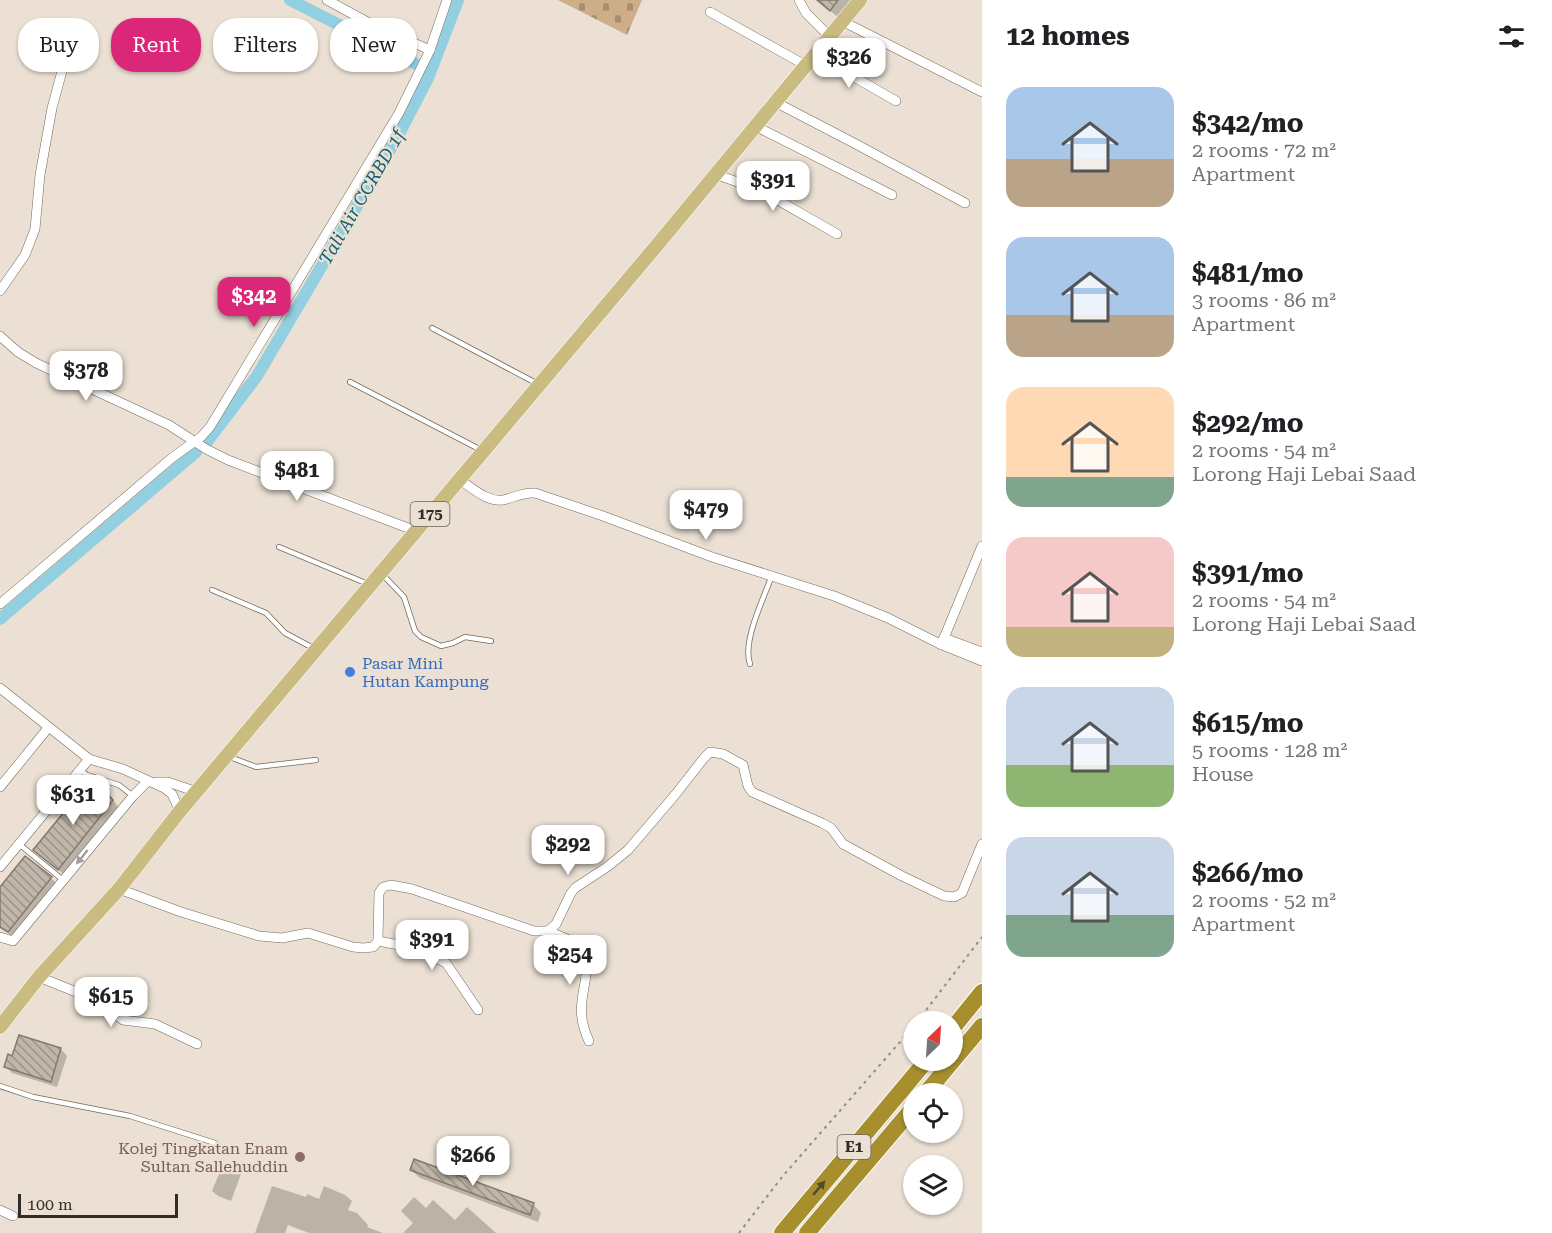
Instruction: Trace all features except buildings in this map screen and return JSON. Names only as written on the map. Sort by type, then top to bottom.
[{"type":"highway","points":[[963,1015],[982,992]]},
{"type":"highway","points":[[935,1083],[982,1026]]},
{"type":"highway","name":"E1","points":[[782,1233],[918,1071]]},
{"type":"highway","name":"E1","points":[[807,1233],[903,1120]]},
{"type":"main road","name":"175","points":[[0,1027],[39,978],[119,889],[180,811],[860,0]]},
{"type":"street","points":[[327,0],[373,25],[430,50]]},
{"type":"street","points":[[0,604],[173,457],[201,437],[210,427],[399,113],[430,50],[447,0]]},
{"type":"street","points":[[799,0],[806,13],[830,36]]},
{"type":"street","points":[[710,12],[896,101]]},
{"type":"street","points":[[842,21],[982,92]]},
{"type":"street","points":[[0,291],[25,255],[35,229],[40,175],[52,108],[62,72]]},
{"type":"street","points":[[775,102],[964,203]]},
{"type":"street","points":[[755,126],[892,195]]},
{"type":"street","points":[[716,174],[760,190],[837,234]]},
{"type":"street","points":[[0,336],[18,352],[36,363],[169,425],[228,460],[416,531]]},
{"type":"street","points":[[459,479],[493,500],[505,500],[526,493],[536,493],[603,516],[701,554],[772,575],[865,608],[982,660]]},
{"type":"street","points":[[942,641],[982,546]]},
{"type":"street","points":[[942,641],[982,651]]},
{"type":"street","points":[[0,688],[89,759],[123,769],[164,788],[172,794],[180,811]]},
{"type":"street","points":[[0,787],[48,728]]},
{"type":"street","points":[[548,931],[556,924],[575,888],[608,867],[628,850],[710,752],[723,754],[742,765],[752,792],[822,822],[831,828],[843,844],[944,896],[954,897],[962,893],[982,844]]},
{"type":"street","points":[[0,867],[89,759]]},
{"type":"street","points":[[0,937],[13,941],[148,781],[168,782],[197,792]]},
{"type":"street","points":[[119,889],[181,912],[259,936],[282,938],[308,933],[363,948],[374,947],[378,941],[379,893],[383,887],[391,885],[412,889],[534,931],[548,931],[577,945],[587,955],[580,1009],[589,1041]]},
{"type":"street","points":[[378,941],[415,948],[446,963],[478,1010]]},
{"type":"street","points":[[39,978],[96,1000],[123,1020],[155,1024],[197,1044]]},
{"type":"street","points":[[0,1210],[13,1216]]},
{"type":"lane","points":[[432,328],[539,385]]},
{"type":"lane","points":[[350,382],[483,450]]},
{"type":"lane","points":[[279,547],[371,585]]},
{"type":"lane","points":[[381,573],[404,597],[415,631],[421,637],[441,646],[465,637],[491,641]]},
{"type":"lane","points":[[750,664],[747,657],[748,644],[772,575]]},
{"type":"lane","points":[[212,590],[266,613],[285,633],[317,650]]},
{"type":"lane","points":[[228,756],[256,768],[316,760]]},
{"type":"lane","points":[[80,770],[87,775],[119,785],[133,796]]},
{"type":"lane","points":[[19,844],[63,880]]},
{"type":"lane","points":[[0,1086],[33,1097],[130,1116],[215,1143]]},
{"type":"path","points":[[925,1011],[982,937]]},
{"type":"path","points":[[739,1233],[782,1178],[903,1039]]},
{"type":"green space","points":[[558,0],[642,0],[627,35]]},
{"type":"waterway","points":[[290,0],[330,20]]},
{"type":"waterway","name":"Tali Air CCRBD 1f","points":[[206,443],[257,376],[397,138],[428,78],[458,0]]},
{"type":"waterway","name":"Tali Air CCRBD 1f","points":[[0,619],[196,452]]},
{"type":"place","name":"Pasar Mini Hutan Kampung","points":[[350,672]]},
{"type":"place","name":"Kolej Tingkatan Enam Sultan Sallehuddin","points":[[300,1157]]}]
